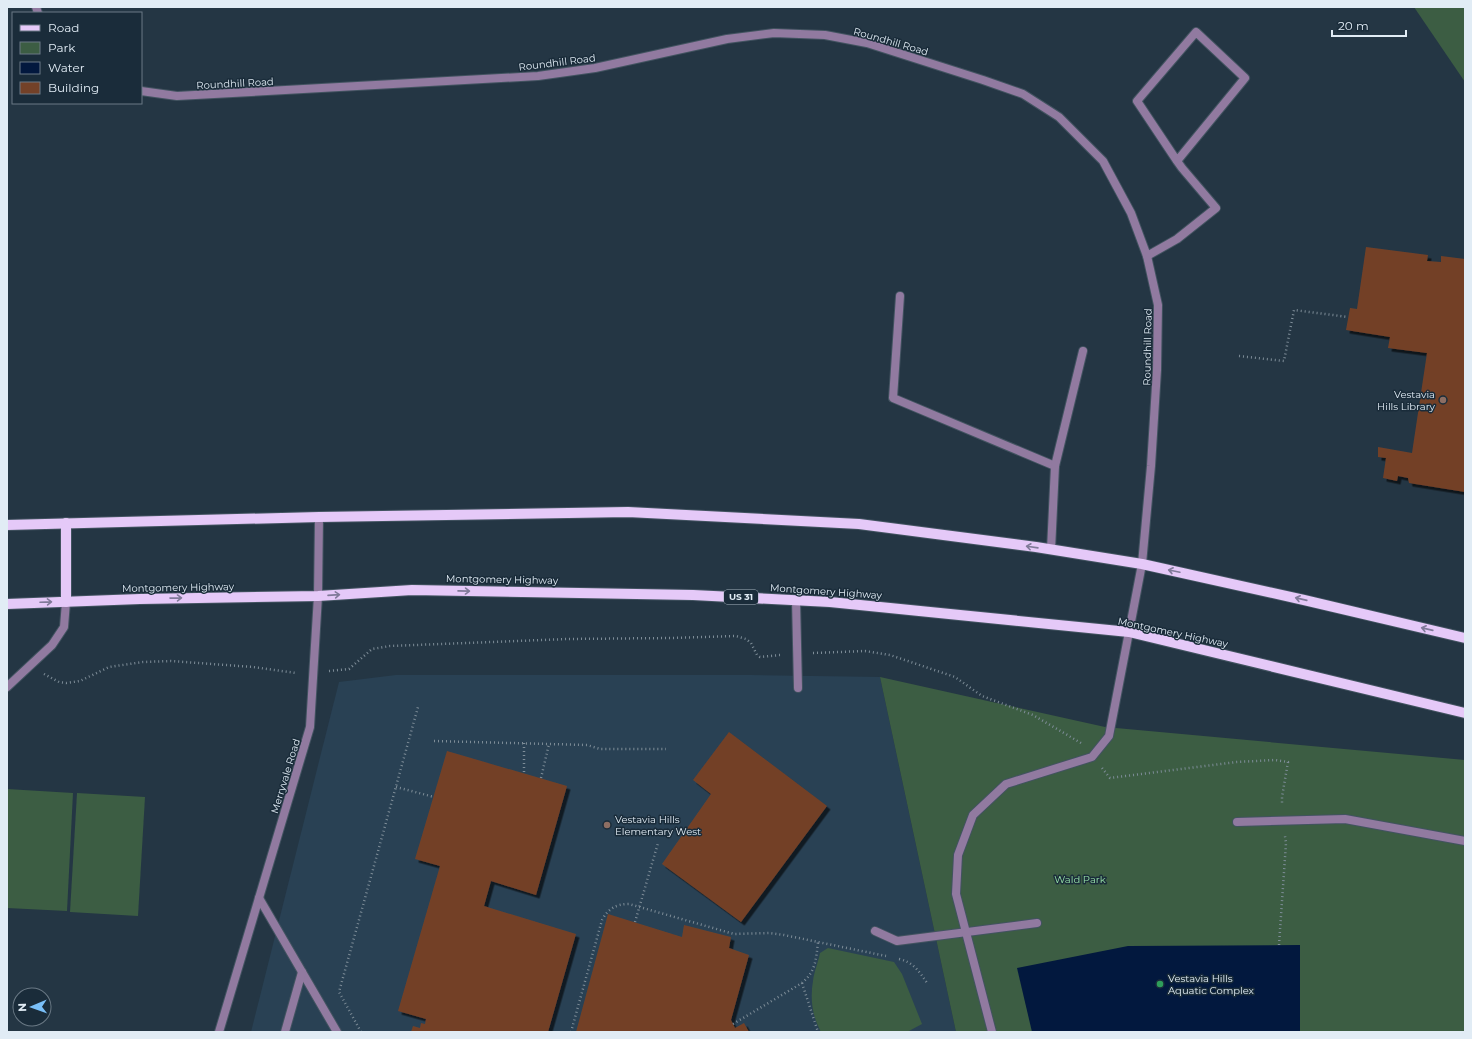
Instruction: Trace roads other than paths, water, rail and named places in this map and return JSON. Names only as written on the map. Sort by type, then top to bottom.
[{"type":"main road","points":[[7,525],[318,517],[628,512],[860,524],[1142,564],[1465,638]]},
{"type":"main road","points":[[66,523],[66,602]]},
{"type":"main road","name":"Montgomery Highway","points":[[7,604],[318,596],[412,590],[693,594],[830,602],[1129,632],[1465,713]]},
{"type":"street","points":[[1147,256],[1177,239],[1216,208],[1177,161],[1137,101],[1196,32],[1245,78],[1177,161]]},
{"type":"street","name":"Roundhill Road","points":[[142,91],[177,96],[538,76],[595,68],[727,39],[774,33],[825,35],[867,43],[1023,94],[1059,117],[1103,161],[1131,213],[1147,256],[1158,305],[1157,370],[1152,451],[1142,564],[1109,736],[1092,758],[1006,784],[973,815],[958,854],[956,894],[966,933]]},
{"type":"street","points":[[900,296],[893,398],[1055,466]]},
{"type":"street","points":[[1051,550],[1055,466],[1083,351]]},
{"type":"street","name":"Merryvale Road","points":[[219,1032],[310,727],[315,672],[318,596],[318,517]]},
{"type":"street","points":[[796,600],[798,688]]},
{"type":"street","points":[[7,687],[52,645],[64,627],[66,602]]},
{"type":"street","points":[[1237,822],[1345,819],[1465,841]]},
{"type":"street","points":[[259,898],[337,1032]]},
{"type":"street","points":[[875,931],[897,941],[1037,923]]},
{"type":"street","points":[[966,933],[992,1032]]},
{"type":"street","points":[[285,1032],[302,972]]},
{"type":"water","name":"Vestavia Hills Aquatic Complex","points":[[1300,945],[1300,1032],[1032,1032],[1017,968],[1128,946]]},
{"type":"place","name":"Vestavia Hills Library","points":[[1443,400]]},
{"type":"place","name":"Vestavia Hills Elementary West","points":[[607,825]]},
{"type":"place","name":"Vestavia Hills Aquatic Complex","points":[[1160,984]]},
{"type":"park label","name":"Wald Park","points":[[1080,879]]}]
